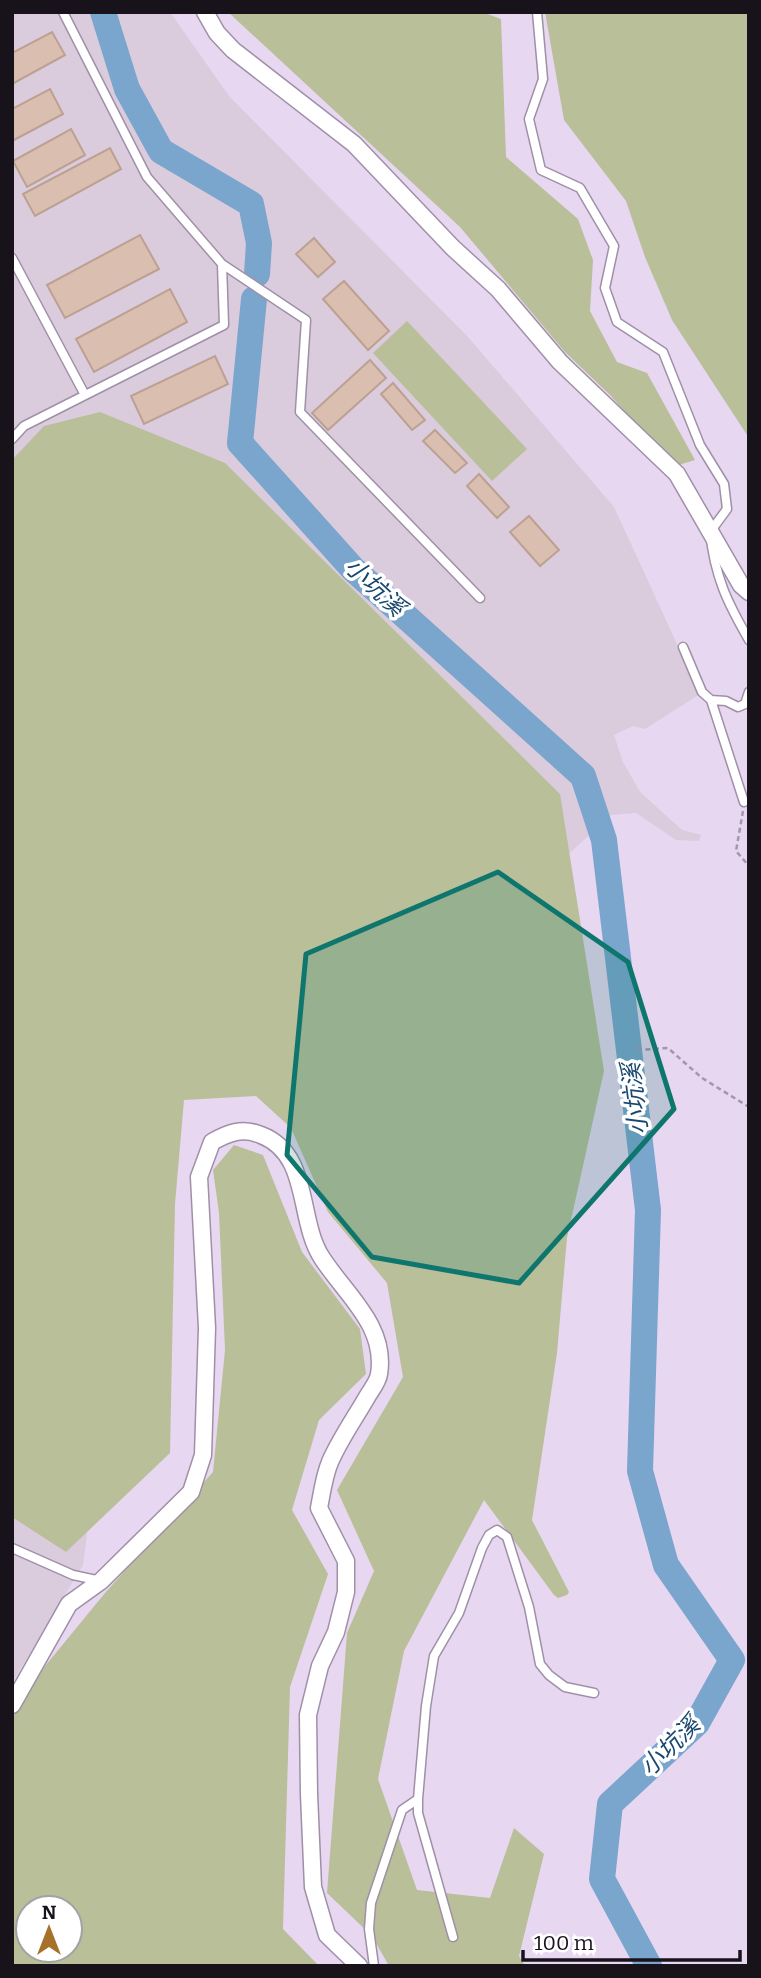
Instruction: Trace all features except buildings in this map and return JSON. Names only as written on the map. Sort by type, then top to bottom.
[{"type":"street","points":[[205,12],[216,33],[233,50],[354,144],[453,248],[498,289],[560,362],[677,474],[741,585],[749,592]]},
{"type":"street","points":[[12,1705],[69,1604],[101,1581],[191,1492],[203,1455],[207,1328],[199,1177],[212,1142],[230,1132],[252,1131],[267,1137],[282,1147],[295,1169],[310,1233],[321,1257],[375,1333],[380,1357],[379,1376],[329,1463],[319,1508],[346,1561],[346,1592],[336,1632],[320,1667],[309,1715],[313,1887],[327,1935],[359,1966]]},
{"type":"lane","points":[[63,12],[147,177],[222,264],[306,320],[300,412],[480,598]]},
{"type":"lane","points":[[537,12],[544,79],[529,119],[541,170],[580,188],[614,246],[605,288],[617,322],[663,352],[700,445],[724,484],[727,509],[710,532],[716,575],[749,640]]},
{"type":"lane","points":[[12,258],[85,395]]},
{"type":"lane","points":[[12,439],[24,426],[224,325],[222,264]]},
{"type":"lane","points":[[683,647],[702,692],[710,700],[744,802]]},
{"type":"lane","points":[[710,700],[726,701],[738,707],[744,704],[749,692]]},
{"type":"lane","points":[[453,1937],[418,1813],[426,1706],[434,1656],[459,1613],[489,1535],[497,1530],[507,1537],[529,1607],[540,1664],[565,1687],[594,1693]]},
{"type":"lane","points":[[12,1548],[74,1575],[101,1581]]},
{"type":"lane","points":[[374,1966],[369,1929],[371,1903],[402,1811],[418,1799]]},
{"type":"path","points":[[744,802],[736,851],[749,866]]},
{"type":"path","points":[[637,1050],[668,1048],[702,1078],[749,1107]]},
{"type":"highlighted area","points":[[498,872],[628,962],[674,1109],[519,1283],[372,1257],[287,1155],[306,954]]},
{"type":"shaded area","points":[[12,12],[170,12],[229,96],[468,337],[614,507],[700,694],[645,729],[633,726],[614,735],[623,762],[640,792],[682,830],[701,835],[699,841],[676,840],[636,813],[611,815],[343,1063],[147,1079],[83,1565],[12,1683]]},
{"type":"green space","points":[[228,12],[482,12],[501,19],[506,157],[578,219],[593,260],[590,311],[617,362],[647,373],[695,460],[672,467],[611,396],[565,352],[460,227]]},
{"type":"green space","points":[[545,12],[749,12],[749,438],[672,320],[645,257],[626,201],[564,120]]},
{"type":"green space","points":[[407,321],[527,449],[492,481],[373,353]]},
{"type":"green space","points":[[100,412],[225,463],[560,794],[604,1071],[567,1238],[557,1353],[532,1520],[569,1592],[558,1598],[554,1595],[484,1500],[404,1651],[378,1779],[417,1890],[490,1898],[514,1828],[544,1854],[519,1956],[525,1966],[389,1966],[372,1936],[327,1893],[347,1633],[374,1571],[337,1490],[403,1377],[387,1283],[328,1212],[291,1128],[256,1096],[184,1100],[175,1204],[170,1453],[66,1552],[12,1517],[12,460],[44,426]]},
{"type":"green space","points":[[234,1145],[263,1155],[302,1252],[360,1329],[366,1374],[319,1420],[292,1510],[328,1574],[290,1687],[283,1929],[319,1966],[12,1966],[12,1719],[32,1682],[105,1593],[213,1472],[225,1350],[219,1213],[213,1170]]},
{"type":"waterway","name":"小坑溪","points":[[103,12],[127,89],[161,151],[251,204],[259,243],[257,274]]},
{"type":"waterway","name":"小坑溪","points":[[254,299],[240,443],[353,569],[583,776],[604,840],[648,1210],[640,1471],[666,1565],[732,1660],[697,1723],[610,1804],[602,1879],[649,1966]]}]
